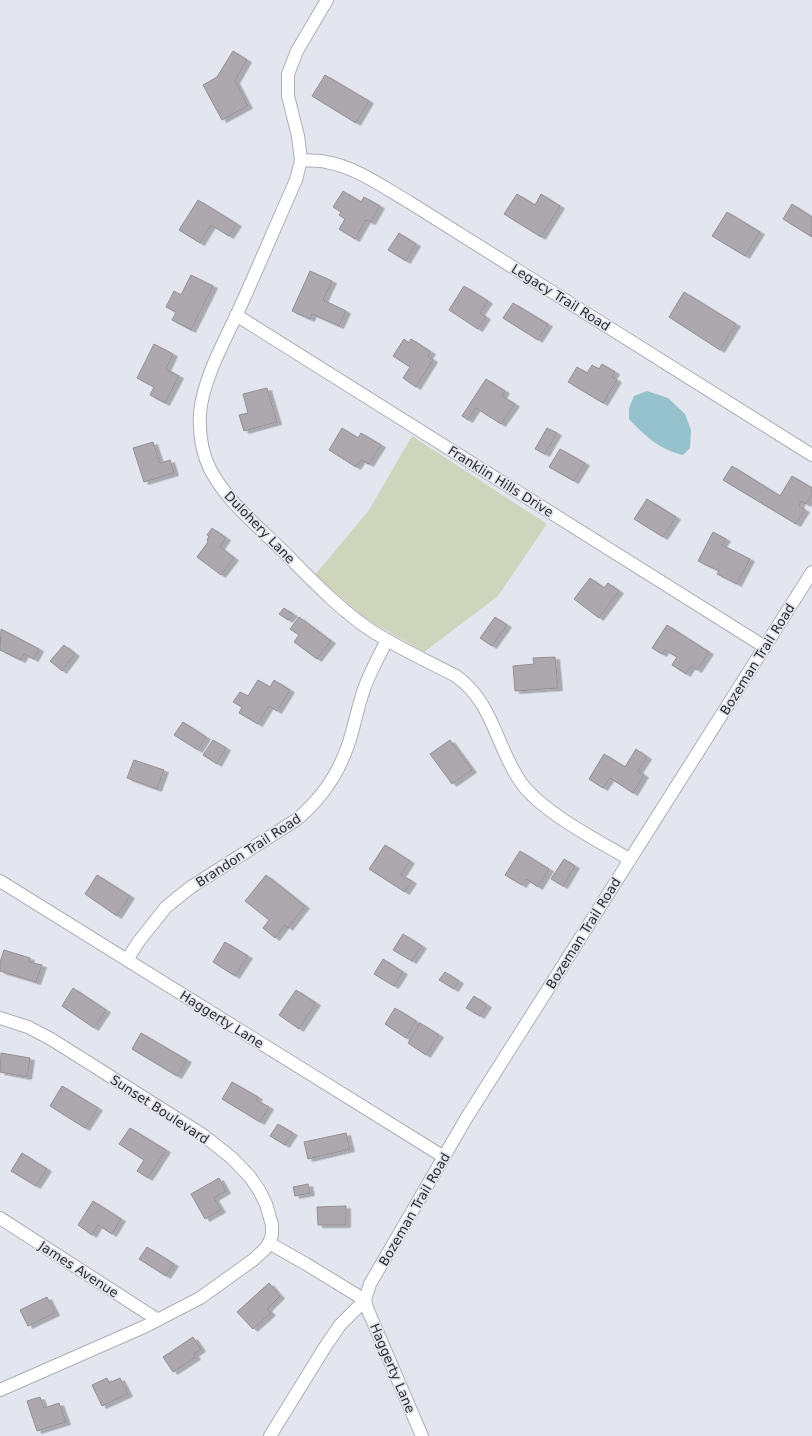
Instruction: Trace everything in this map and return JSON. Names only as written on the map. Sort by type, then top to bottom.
[{"type":"street","name":"Dulohery Lane","points":[[327,0],[297,51],[288,74],[288,96],[298,136],[301,160],[296,180],[228,332],[207,383],[202,402],[200,434],[210,468],[222,488],[237,506],[325,593],[352,617],[387,640],[456,676],[466,683],[478,697],[486,710],[512,766],[523,784],[552,811],[629,859]]},
{"type":"street","name":"Legacy Trail Road","points":[[301,160],[326,162],[346,168],[367,177],[812,455]]},
{"type":"street","name":"Franklin Hills Drive","points":[[236,316],[765,647]]},
{"type":"street","name":"Bozeman Trail Road","points":[[365,1300],[370,1284],[466,1117],[812,572]]},
{"type":"street","name":"Brandon Trail Road","points":[[127,960],[139,941],[166,907],[191,887],[296,820],[308,810],[324,791],[336,773],[347,750],[364,689],[387,640]]},
{"type":"street","name":"Haggerty Lane","points":[[0,881],[444,1157]]},
{"type":"street","name":"Sunset Boulevard","points":[[0,1018],[28,1027],[51,1039],[203,1135],[232,1158],[250,1177],[266,1204],[272,1225],[272,1236],[269,1243]]},
{"type":"street","name":"James Avenue","points":[[0,1218],[158,1320]]},
{"type":"street","points":[[0,1390],[158,1320],[200,1298],[253,1260],[269,1243],[365,1300],[340,1325],[270,1436]]},
{"type":"street","name":"Haggerty Lane","points":[[365,1300],[367,1308],[422,1436]]},
{"type":"green space","points":[[412,436],[547,524],[498,596],[424,652],[368,620],[315,575],[369,510]]},
{"type":"water","points":[[647,391],[668,398],[685,414],[691,430],[690,448],[683,455],[660,446],[629,419],[629,408],[634,396]]},
{"type":"building","points":[[233,51],[247,60],[235,81],[248,106],[222,120],[203,85],[217,77]]},
{"type":"building","points":[[325,75],[369,101],[356,123],[312,96]]},
{"type":"building","points":[[343,191],[361,202],[364,197],[380,206],[371,222],[366,220],[355,239],[339,229],[345,219],[339,215],[341,212],[333,207]]},
{"type":"building","points":[[517,194],[535,205],[541,194],[560,206],[541,237],[504,214]]},
{"type":"building","points":[[198,200],[237,224],[229,236],[211,225],[200,243],[179,230]]},
{"type":"building","points":[[792,204],[812,217],[812,237],[783,219]]},
{"type":"building","points":[[727,212],[760,232],[745,256],[712,236]]},
{"type":"building","points":[[399,233],[416,244],[406,261],[388,250]]},
{"type":"building","points":[[310,271],[332,281],[323,300],[346,311],[339,326],[312,314],[310,319],[292,311]]},
{"type":"building","points":[[191,275],[213,286],[191,330],[172,320],[176,312],[166,307],[174,291],[181,295]]},
{"type":"building","points":[[464,286],[488,301],[480,313],[486,317],[478,329],[449,310]]},
{"type":"building","points":[[684,292],[736,324],[720,350],[669,317]]},
{"type":"building","points":[[513,303],[548,324],[538,340],[503,318]]},
{"type":"building","points":[[404,339],[409,343],[411,339],[431,352],[428,356],[433,360],[416,387],[403,378],[410,367],[393,356]]},
{"type":"building","points":[[154,344],[173,354],[166,369],[179,376],[165,403],[150,395],[154,387],[137,378]]},
{"type":"building","points":[[602,364],[615,372],[612,377],[617,380],[603,403],[568,382],[577,367],[587,373],[592,365],[599,369]]},
{"type":"building","points":[[486,379],[505,391],[502,396],[515,404],[501,424],[476,408],[468,420],[462,416]]},
{"type":"building","points":[[267,388],[277,422],[244,431],[239,415],[248,413],[243,394]]},
{"type":"building","points":[[342,428],[358,438],[361,433],[381,445],[369,464],[361,460],[356,467],[329,450]]},
{"type":"building","points":[[547,428],[557,433],[545,454],[535,449]]},
{"type":"building","points":[[153,442],[160,463],[170,460],[174,473],[144,482],[133,448]]},
{"type":"building","points":[[560,449],[585,463],[574,481],[549,467]]},
{"type":"building","points":[[732,466],[780,496],[792,476],[812,488],[812,495],[806,504],[801,501],[799,506],[805,510],[796,524],[723,480]]},
{"type":"building","points":[[647,499],[676,517],[663,537],[634,519]]},
{"type":"building","points":[[212,528],[226,538],[220,547],[234,558],[221,575],[197,557],[208,542],[207,540],[209,536],[207,535]]},
{"type":"building","points":[[713,532],[726,539],[722,545],[750,559],[737,584],[717,574],[719,571],[698,561]]},
{"type":"building","points":[[590,578],[604,588],[608,583],[619,591],[599,618],[574,599]]},
{"type":"building","points":[[284,608],[293,614],[288,620],[279,614]]},
{"type":"building","points":[[299,617],[331,641],[317,659],[294,642],[299,635],[290,629]]},
{"type":"building","points":[[495,617],[507,625],[492,646],[480,638]]},
{"type":"building","points":[[667,625],[709,652],[697,670],[691,666],[686,674],[672,665],[677,657],[665,650],[662,654],[652,648]]},
{"type":"building","points":[[1,629],[39,649],[34,659],[24,654],[21,660],[0,650]]},
{"type":"building","points":[[64,645],[75,654],[62,671],[50,661]]},
{"type":"building","points":[[555,657],[558,688],[515,691],[513,666],[534,664],[533,658]]},
{"type":"building","points":[[258,680],[270,687],[274,680],[290,690],[277,711],[269,706],[258,724],[239,713],[242,707],[233,702],[240,692],[248,696]]},
{"type":"building","points":[[183,722],[206,737],[198,750],[174,735]]},
{"type":"building","points":[[213,740],[226,748],[217,764],[203,755]]},
{"type":"building","points":[[450,740],[472,770],[452,784],[430,754]]},
{"type":"building","points":[[636,749],[647,757],[638,771],[644,775],[633,793],[610,778],[603,788],[589,779],[604,754],[625,767]]},
{"type":"building","points":[[134,760],[164,770],[157,789],[127,778]]},
{"type":"building","points":[[385,845],[410,861],[401,875],[412,881],[405,892],[369,869]]},
{"type":"building","points":[[520,851],[549,869],[538,887],[526,879],[522,885],[505,875]]},
{"type":"building","points":[[564,859],[575,866],[563,886],[551,879]]},
{"type":"building","points":[[97,875],[130,896],[117,916],[85,894]]},
{"type":"building","points":[[266,875],[305,906],[288,928],[285,925],[275,938],[263,928],[269,920],[245,901]]},
{"type":"building","points":[[403,934],[422,946],[412,961],[393,950]]},
{"type":"building","points":[[225,942],[248,956],[235,976],[213,962]]},
{"type":"building","points":[[4,950],[30,958],[29,962],[42,965],[36,982],[0,971],[0,962]]},
{"type":"building","points":[[383,959],[403,972],[394,986],[374,974]]},
{"type":"building","points":[[445,972],[459,981],[454,989],[439,980]]},
{"type":"building","points":[[73,988],[106,1010],[94,1028],[62,1006]]},
{"type":"building","points":[[296,990],[316,1003],[299,1029],[279,1015]]},
{"type":"building","points":[[474,996],[487,1005],[480,1016],[466,1008]]},
{"type":"building","points":[[395,1008],[416,1021],[406,1038],[385,1024]]},
{"type":"building","points":[[420,1023],[439,1035],[426,1055],[408,1043]]},
{"type":"building","points":[[141,1033],[187,1060],[177,1076],[132,1049]]},
{"type":"building","points":[[1,1053],[30,1058],[27,1077],[0,1072]]},
{"type":"building","points":[[232,1082],[258,1097],[256,1100],[269,1107],[260,1122],[222,1099]]},
{"type":"building","points":[[62,1086],[98,1108],[85,1128],[50,1106]]},
{"type":"building","points":[[278,1124],[293,1133],[285,1145],[270,1136]]},
{"type":"building","points":[[130,1128],[166,1150],[148,1178],[137,1171],[144,1160],[119,1144]]},
{"type":"building","points":[[346,1133],[350,1149],[308,1159],[304,1142]]},
{"type":"building","points":[[22,1153],[47,1169],[36,1186],[11,1171]]},
{"type":"building","points":[[219,1178],[226,1191],[214,1198],[221,1210],[205,1219],[191,1194]]},
{"type":"building","points":[[308,1184],[310,1193],[295,1196],[293,1187]]},
{"type":"building","points":[[93,1201],[121,1219],[112,1234],[98,1225],[92,1235],[78,1225]]},
{"type":"building","points":[[346,1206],[346,1225],[318,1225],[317,1207]]},
{"type":"building","points":[[147,1247],[174,1264],[166,1276],[139,1259]]},
{"type":"building","points":[[269,1283],[280,1296],[267,1309],[271,1313],[253,1329],[237,1312]]},
{"type":"building","points":[[47,1297],[55,1313],[28,1326],[20,1310]]},
{"type":"building","points":[[193,1337],[201,1349],[194,1354],[196,1357],[173,1372],[163,1357]]},
{"type":"building","points":[[107,1378],[109,1383],[120,1378],[128,1394],[102,1406],[92,1385]]},
{"type":"building","points":[[40,1397],[44,1408],[59,1403],[66,1422],[37,1431],[27,1401]]}]
